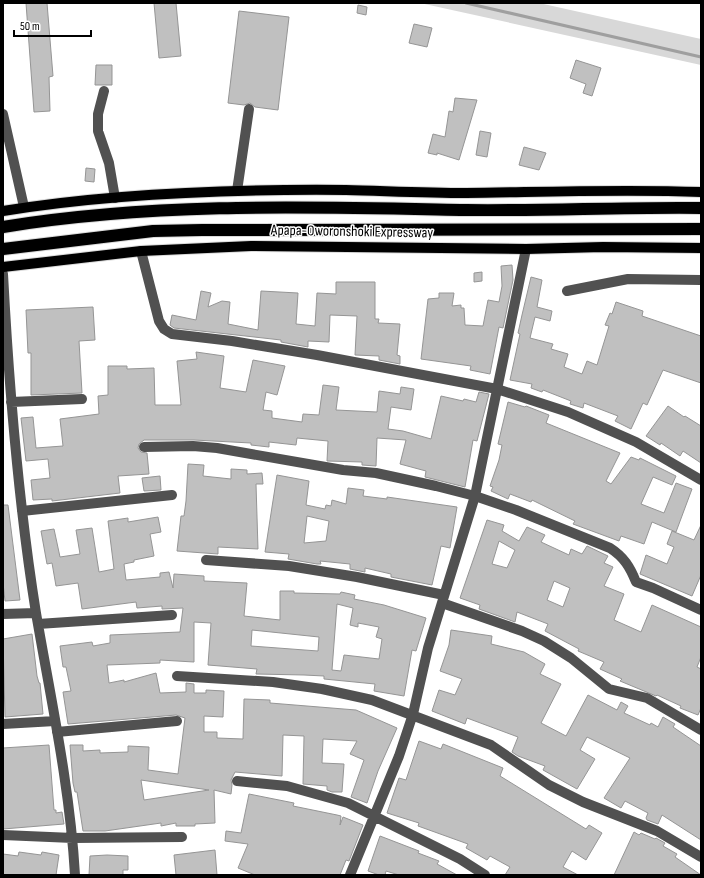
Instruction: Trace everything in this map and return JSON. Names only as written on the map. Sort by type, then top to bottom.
[{"type":"highway","name":"Apapa-Oworonshoki Expressway","points":[[3,227],[84,216],[247,207],[468,210],[701,208]]},
{"type":"highway","name":"Apapa-Oworonshoki Expressway","points":[[3,249],[154,231],[701,229]]},
{"type":"main road","points":[[3,211],[24,207],[115,198],[237,191],[345,190],[466,192],[635,190],[701,192]]},
{"type":"main road","name":"Apapa-Oworonshoki Expressway","points":[[3,267],[141,251],[251,246],[526,249],[603,247],[701,248]]},
{"type":"street","points":[[104,91],[98,114],[98,131],[109,163],[115,198]]},
{"type":"street","points":[[237,191],[249,109]]},
{"type":"street","points":[[3,114],[24,207]]},
{"type":"street","points":[[350,875],[375,815],[413,714],[428,648],[475,496],[526,249]]},
{"type":"street","points":[[141,251],[159,321],[164,329],[172,334],[232,341],[317,355],[497,389],[568,412],[630,439],[701,480]]},
{"type":"street","points":[[3,274],[6,389],[11,402],[22,511],[36,612],[57,732],[73,838],[75,875]]},
{"type":"street","points":[[567,291],[628,279],[701,280]]},
{"type":"street","points":[[11,402],[82,399]]},
{"type":"street","points":[[144,447],[193,446],[217,448],[343,470],[376,473],[475,496],[516,510],[610,548],[620,555],[630,567],[636,582],[653,588],[701,610]]},
{"type":"street","points":[[22,511],[172,495]]},
{"type":"street","points":[[206,560],[289,566],[357,577],[443,599],[544,641],[571,658],[609,689],[648,698],[701,730]]},
{"type":"street","points":[[3,614],[36,612]]},
{"type":"street","points":[[38,624],[172,615]]},
{"type":"street","points":[[177,676],[273,682],[322,689],[353,695],[413,714],[491,745],[548,785],[583,802],[657,831],[701,857]]},
{"type":"street","points":[[57,732],[177,721]]},
{"type":"street","points":[[3,724],[55,722]]},
{"type":"street","points":[[237,781],[287,786],[348,803],[375,815],[460,859],[485,875]]},
{"type":"street","points":[[3,835],[73,838],[182,837]]},
{"type":"shaded area","points":[[420,3],[539,3],[701,39],[701,65]]},
{"type":"building","points":[[26,3],[47,3],[53,76],[49,77],[50,111],[34,112]]},
{"type":"building","points":[[154,3],[176,3],[181,56],[159,58]]},
{"type":"building","points":[[358,5],[367,7],[366,15],[357,13]]},
{"type":"building","points":[[239,11],[289,17],[278,110],[255,107],[250,103],[244,105],[228,103]]},
{"type":"building","points":[[414,24],[432,28],[427,47],[409,43]]},
{"type":"building","points":[[576,60],[601,68],[592,96],[583,93],[586,84],[570,78]]},
{"type":"building","points":[[96,65],[112,65],[112,85],[95,85]]},
{"type":"building","points":[[455,98],[477,100],[459,160],[437,153],[437,155],[428,153],[433,134],[445,137],[449,111],[453,112]]},
{"type":"building","points":[[480,131],[491,133],[487,157],[476,155]]},
{"type":"building","points":[[524,147],[546,153],[539,170],[519,165]]},
{"type":"building","points":[[86,168],[95,169],[94,182],[85,181]]},
{"type":"building","points":[[512,265],[513,280],[503,328],[499,327],[490,374],[470,370],[471,366],[421,359],[428,299],[439,298],[439,293],[454,293],[452,306],[461,305],[461,308],[464,308],[465,325],[483,326],[488,300],[499,302],[502,286],[501,266]]},
{"type":"building","points":[[482,272],[482,281],[474,282],[474,273]]},
{"type":"building","points":[[531,277],[542,280],[537,307],[552,311],[550,321],[535,317],[530,338],[553,344],[551,349],[568,354],[564,367],[582,374],[587,361],[597,365],[609,326],[605,325],[610,313],[612,314],[616,302],[643,311],[642,316],[701,336],[701,383],[663,370],[647,405],[643,403],[631,429],[615,421],[618,416],[584,403],[583,408],[570,404],[571,401],[543,390],[542,392],[531,388],[532,384],[510,380],[520,334],[518,333]]},
{"type":"building","points":[[336,282],[375,282],[375,319],[379,319],[378,323],[400,324],[397,355],[400,356],[400,364],[379,360],[379,356],[355,355],[357,316],[330,315],[329,342],[308,341],[308,347],[281,342],[281,340],[174,328],[170,325],[172,315],[196,320],[201,291],[211,293],[208,307],[222,301],[230,302],[228,324],[258,330],[261,291],[298,293],[296,324],[315,326],[317,293],[336,294]]},
{"type":"building","points":[[93,307],[95,340],[79,341],[82,393],[31,395],[31,353],[28,353],[26,310]]},
{"type":"building","points":[[196,352],[224,356],[220,388],[246,392],[253,360],[285,366],[277,395],[266,392],[263,410],[272,411],[272,418],[302,422],[303,414],[319,415],[323,385],[339,387],[336,410],[377,412],[379,391],[400,394],[401,387],[414,389],[411,410],[391,407],[388,429],[403,431],[431,439],[441,396],[463,401],[464,399],[476,402],[479,392],[489,394],[477,441],[473,440],[465,487],[425,477],[426,471],[400,464],[406,440],[377,438],[376,466],[362,465],[362,462],[327,461],[328,441],[297,438],[296,445],[269,442],[269,447],[251,445],[251,443],[194,440],[144,440],[139,444],[138,448],[141,452],[147,453],[149,474],[118,476],[120,493],[52,501],[52,499],[33,500],[31,480],[50,478],[48,459],[26,461],[21,418],[33,417],[36,448],[63,446],[60,419],[99,414],[98,396],[108,395],[108,366],[127,366],[127,369],[154,368],[155,405],[181,405],[177,361],[197,359]]},
{"type":"building","points":[[508,402],[526,406],[549,415],[546,423],[620,453],[606,481],[611,484],[631,457],[639,460],[640,458],[676,476],[672,485],[653,477],[641,504],[664,513],[676,483],[692,489],[676,532],[652,522],[644,544],[621,536],[619,541],[573,524],[575,521],[532,500],[531,502],[510,494],[508,499],[491,491],[493,487],[490,486],[499,460],[502,445],[498,444]]},
{"type":"building","points":[[668,406],[701,426],[701,463],[683,451],[680,456],[661,443],[660,445],[646,436]]},
{"type":"building","points":[[188,464],[204,465],[203,476],[231,479],[231,469],[247,470],[247,474],[262,473],[263,484],[256,484],[258,549],[218,547],[218,554],[177,551],[181,516],[184,516],[186,501]]},
{"type":"building","points":[[277,475],[309,481],[306,505],[325,509],[326,505],[331,506],[332,500],[346,504],[348,488],[364,490],[363,496],[387,499],[387,497],[457,507],[450,548],[441,546],[432,585],[391,577],[391,574],[365,568],[365,572],[350,569],[350,564],[320,561],[321,564],[317,564],[288,559],[289,554],[265,552]],"holes":[[[307,516],[329,521],[326,541],[304,543]]]},
{"type":"building","points":[[160,476],[161,490],[144,491],[142,478]]},
{"type":"building","points":[[3,505],[8,505],[20,600],[5,601],[3,583]]},
{"type":"building","points":[[158,517],[161,532],[150,534],[154,556],[134,560],[134,562],[124,564],[126,580],[160,577],[160,573],[169,572],[173,588],[174,574],[204,576],[204,581],[247,583],[244,616],[280,620],[280,591],[294,591],[294,593],[340,594],[341,592],[355,595],[354,599],[384,605],[426,618],[416,651],[412,650],[404,696],[374,691],[375,684],[324,679],[324,676],[256,674],[257,669],[208,665],[211,623],[194,622],[194,662],[160,660],[160,663],[107,665],[109,683],[124,680],[124,682],[156,673],[160,693],[186,692],[186,683],[194,684],[194,693],[206,693],[206,690],[224,691],[223,717],[204,716],[204,732],[217,732],[217,738],[243,739],[244,699],[270,700],[270,703],[356,710],[397,728],[378,771],[367,803],[351,797],[364,760],[350,754],[357,741],[323,739],[322,763],[344,764],[342,792],[332,792],[327,790],[327,786],[303,784],[304,736],[283,735],[282,776],[235,772],[231,780],[231,794],[214,790],[215,823],[195,824],[195,826],[176,826],[176,823],[161,826],[161,823],[105,831],[83,831],[77,792],[75,792],[73,783],[70,745],[83,745],[83,751],[100,750],[100,753],[128,752],[128,746],[149,747],[148,770],[178,774],[185,718],[176,715],[68,724],[63,692],[71,691],[66,667],[63,667],[60,646],[92,642],[93,646],[110,643],[110,635],[180,632],[183,608],[162,609],[162,606],[137,608],[136,602],[82,609],[78,583],[56,586],[52,563],[47,564],[41,531],[54,529],[60,557],[80,554],[76,530],[92,528],[99,572],[114,569],[108,521],[128,518],[128,522]],"holes":[[[337,604],[353,608],[350,625],[358,627],[358,623],[379,627],[376,637],[382,639],[379,659],[344,655],[341,671],[332,670]],[[252,630],[319,637],[318,651],[251,646]],[[141,780],[209,790],[144,800]]]},
{"type":"building","points":[[487,520],[504,525],[502,531],[519,541],[527,527],[545,535],[541,542],[569,555],[571,549],[582,554],[587,546],[608,556],[604,563],[613,567],[604,586],[624,594],[614,620],[641,632],[652,605],[701,627],[701,657],[697,667],[701,669],[701,708],[698,715],[680,708],[681,706],[657,695],[656,696],[620,681],[622,679],[600,669],[604,662],[578,651],[579,649],[545,631],[548,624],[517,612],[515,622],[479,609],[480,605],[460,598]],"holes":[[[499,541],[515,550],[507,568],[492,564]],[[554,581],[570,588],[563,607],[547,600]]]},
{"type":"building","points":[[701,525],[701,575],[692,596],[640,574],[646,555],[667,564],[674,547],[667,544],[672,531],[694,540]]},
{"type":"building","points":[[451,630],[492,636],[491,644],[524,652],[545,664],[540,674],[561,684],[541,723],[566,736],[588,695],[617,710],[621,702],[628,706],[624,713],[650,725],[651,723],[658,727],[663,717],[675,724],[673,727],[701,746],[701,840],[662,815],[658,824],[647,820],[646,818],[648,813],[625,801],[621,808],[604,798],[630,758],[587,737],[580,750],[595,759],[577,789],[543,770],[545,766],[518,756],[512,752],[518,737],[467,718],[465,724],[432,711],[439,690],[455,695],[462,679],[440,671],[449,645]]},
{"type":"building","points":[[32,634],[37,676],[40,683],[43,714],[5,717],[3,639]]},
{"type":"building","points":[[419,741],[441,749],[443,744],[503,768],[500,776],[586,829],[589,825],[602,833],[586,860],[572,851],[563,867],[578,875],[505,875],[510,867],[490,856],[487,860],[466,848],[468,844],[418,826],[419,823],[387,813],[399,778],[406,780]]},
{"type":"building","points":[[49,745],[54,810],[56,810],[56,813],[62,812],[64,824],[3,829],[3,748]]},
{"type":"building","points":[[249,794],[294,803],[293,806],[341,816],[340,825],[343,817],[363,825],[349,861],[346,860],[340,875],[255,875],[238,868],[248,844],[225,841],[226,831],[241,833]]},
{"type":"building","points":[[634,832],[639,835],[641,833],[655,839],[656,838],[665,843],[663,846],[677,854],[675,857],[701,875],[614,875]]},
{"type":"building","points":[[380,836],[419,851],[418,853],[439,861],[437,864],[457,875],[399,875],[386,871],[385,875],[379,875],[368,871]]},
{"type":"building","points":[[215,850],[217,875],[176,875],[174,855]]},
{"type":"building","points":[[19,852],[41,855],[42,852],[59,855],[56,875],[3,875],[3,854],[18,856]]},
{"type":"building","points":[[90,856],[128,856],[128,870],[123,870],[123,875],[89,875]]},
{"type":"waterway","points":[[466,3],[701,57]]}]
